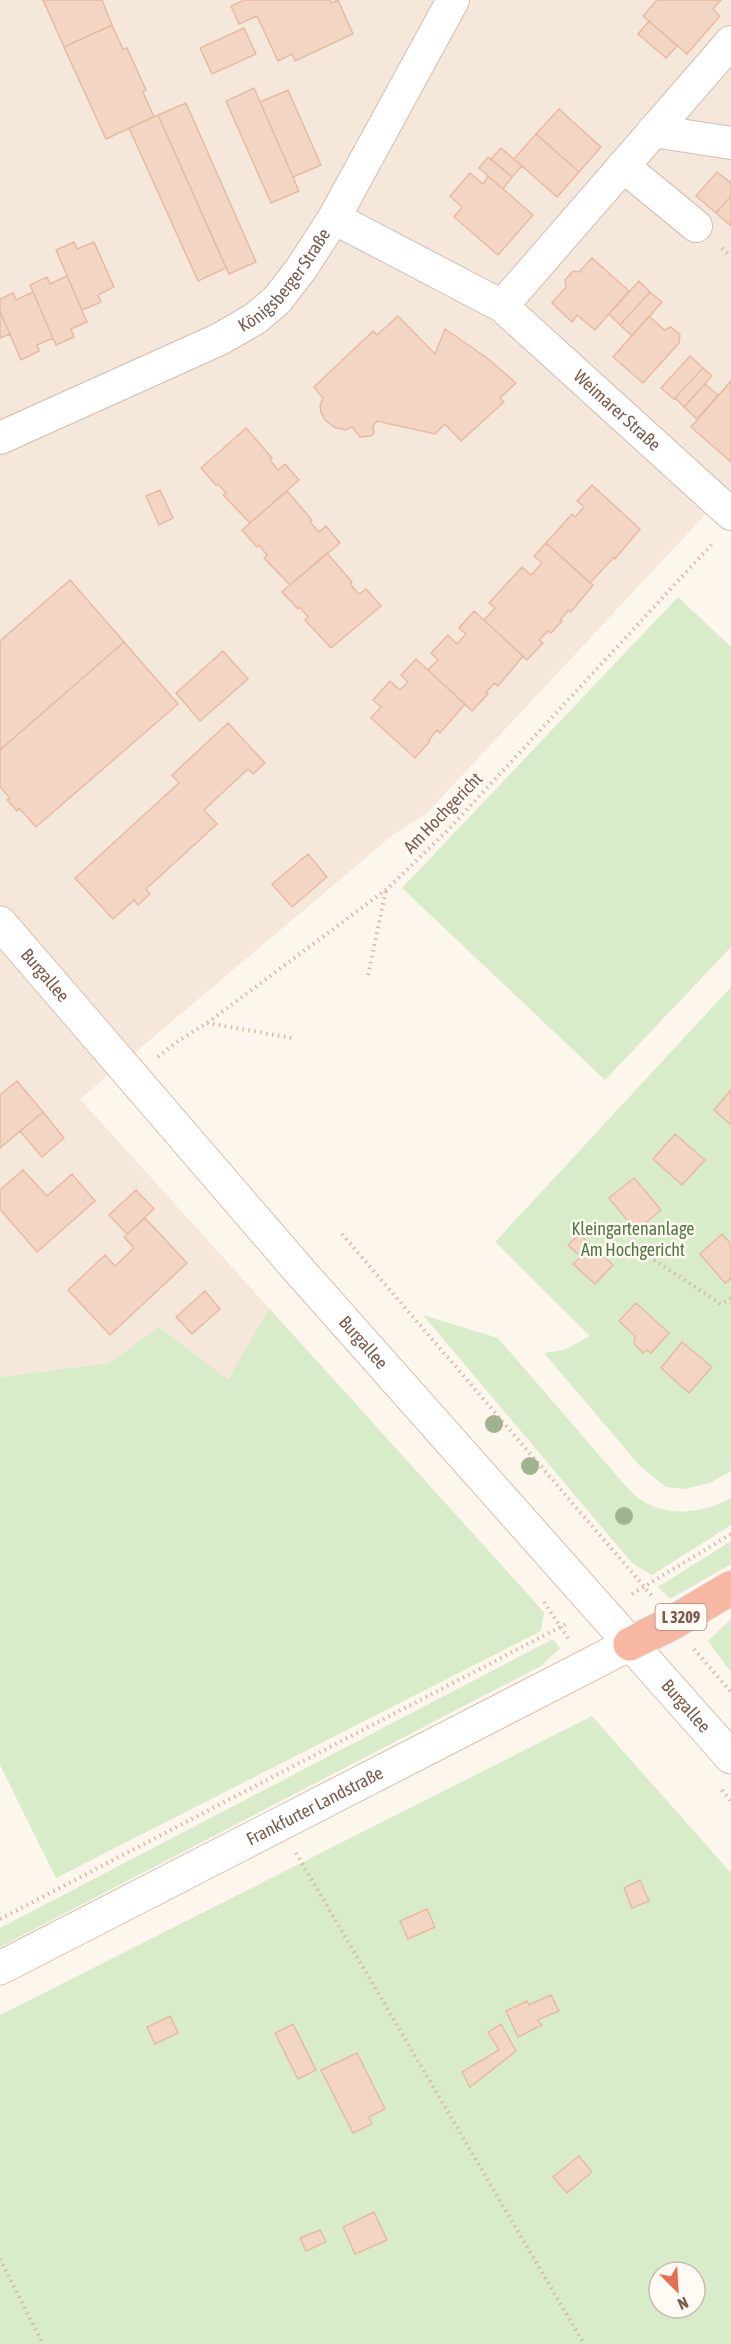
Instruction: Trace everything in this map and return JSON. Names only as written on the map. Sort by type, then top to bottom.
[{"type":"highway","name":"L 3209","points":[[630,1644],[672,1623],[731,1588]]},
{"type":"street","name":"Königsberger Straße","points":[[0,438],[220,339],[256,318],[278,300],[334,218],[453,0]]},
{"type":"street","points":[[502,306],[731,42]]},
{"type":"street","points":[[653,131],[731,143]]},
{"type":"street","points":[[623,166],[696,226]]},
{"type":"street","name":"Weimarer Straße","points":[[334,218],[502,306],[731,514]]},
{"type":"street","name":"Burgallee","points":[[0,923],[297,1268],[731,1757]]},
{"type":"street","name":"Frankfurter Landstraße","points":[[0,1968],[630,1644]]},
{"type":"path","name":"Am Hochgericht","points":[[134,1076],[178,1041],[207,1023],[387,889],[449,829],[715,541]]},
{"type":"path","points":[[368,975],[387,889]]},
{"type":"path","points":[[207,1023],[292,1038]]},
{"type":"path","points":[[342,1234],[646,1588],[731,1534]]},
{"type":"path","points":[[654,1260],[721,1304],[731,1298]]},
{"type":"path","points":[[0,1919],[559,1627]]},
{"type":"path","points":[[716,1674],[731,1692]]},
{"type":"path","points":[[277,1824],[584,2344]]},
{"type":"path","points":[[0,2259],[44,2344]]},
{"type":"shaded area","points":[[0,0],[731,0],[731,487],[427,813],[394,834],[80,1099],[269,1308],[228,1381],[159,1327],[109,1363],[0,1377]]},
{"type":"green space","points":[[678,597],[731,647],[731,947],[605,1080],[402,888]]},
{"type":"green space","name":"Kleingartenanlage Am Hochgericht","points":[[731,987],[731,1471],[710,1483],[684,1489],[666,1487],[640,1466],[544,1353],[564,1350],[590,1336],[495,1242]]},
{"type":"green space","points":[[269,1308],[544,1612],[541,1631],[56,1878],[0,1765],[0,1377],[109,1363],[159,1327],[228,1380]]},
{"type":"green space","points":[[423,1315],[498,1338],[624,1484],[641,1500],[663,1509],[686,1511],[709,1507],[731,1498],[731,1525],[652,1575],[632,1563]]},
{"type":"green space","points":[[731,1541],[731,1564],[670,1599],[658,1587]]},
{"type":"green space","points":[[731,1619],[731,1672],[708,1641]]},
{"type":"green space","points":[[553,1639],[560,1648],[541,1666],[0,1947],[0,1928]]},
{"type":"green space","points":[[592,1716],[731,1873],[731,2344],[0,2344],[0,2015]]},
{"type":"building","points":[[43,0],[102,0],[112,25],[64,47]]},
{"type":"building","points":[[244,0],[330,0],[331,3],[338,0],[353,34],[295,61],[292,54],[278,61],[257,16],[239,24],[231,6]]},
{"type":"building","points":[[657,0],[721,0],[713,9],[720,16],[687,54],[643,16]]},
{"type":"building","points":[[649,21],[677,46],[666,58],[638,34]]},
{"type":"building","points":[[112,25],[123,49],[127,48],[146,90],[143,92],[154,117],[106,139],[64,47]]},
{"type":"building","points":[[244,28],[256,54],[212,74],[200,48]]},
{"type":"building","points":[[254,88],[299,191],[271,203],[226,101]]},
{"type":"building","points":[[288,90],[321,165],[293,177],[260,102]]},
{"type":"building","points":[[186,103],[256,262],[229,274],[158,115]]},
{"type":"building","points":[[559,109],[601,147],[579,172],[536,134]]},
{"type":"building","points":[[158,115],[226,268],[198,281],[129,128]]},
{"type":"building","points":[[536,134],[579,172],[557,197],[514,159]]},
{"type":"building","points":[[501,148],[522,166],[512,177],[491,159]]},
{"type":"building","points":[[488,157],[512,177],[503,189],[479,168]]},
{"type":"building","points":[[717,172],[731,183],[731,196],[716,213],[696,196]]},
{"type":"building","points":[[470,173],[483,184],[488,176],[533,215],[498,255],[454,217],[462,207],[450,196]]},
{"type":"building","points":[[731,196],[731,226],[716,213]]},
{"type":"building","points":[[74,242],[77,249],[94,242],[114,287],[98,295],[101,302],[82,310],[56,250]]},
{"type":"building","points":[[592,258],[629,291],[595,330],[577,315],[572,322],[552,303],[566,287],[565,280],[573,271],[579,272]]},
{"type":"building","points":[[67,276],[87,322],[71,329],[74,337],[56,345],[30,285],[47,277],[50,284]]},
{"type":"building","points":[[639,281],[650,292],[620,325],[609,314]]},
{"type":"building","points":[[33,292],[53,338],[37,345],[39,351],[21,360],[0,311],[0,299],[13,293],[16,300]]},
{"type":"building","points":[[650,292],[662,302],[632,336],[620,325]]},
{"type":"building","points":[[0,311],[10,334],[0,338]]},
{"type":"building","points":[[398,316],[435,354],[445,329],[487,358],[516,383],[500,398],[504,402],[461,441],[445,424],[435,434],[377,421],[373,426],[374,433],[371,436],[360,437],[352,427],[345,430],[334,427],[325,420],[320,405],[323,398],[314,387],[373,331],[377,335]]},
{"type":"building","points":[[649,316],[664,330],[671,327],[680,335],[679,343],[643,383],[613,357]]},
{"type":"building","points":[[690,356],[703,368],[674,399],[661,388]]},
{"type":"building","points":[[703,368],[712,376],[684,407],[675,398]]},
{"type":"building","points":[[731,381],[731,462],[691,427]]},
{"type":"building","points":[[705,384],[718,395],[697,419],[684,407]]},
{"type":"building","points":[[246,428],[272,458],[270,460],[278,470],[285,464],[299,480],[250,523],[223,495],[226,493],[218,484],[216,485],[201,468]]},
{"type":"building","points":[[592,485],[640,529],[615,559],[614,557],[590,583],[546,543],[572,514],[575,517],[584,507],[577,501]]},
{"type":"building","points":[[160,490],[173,518],[159,525],[146,496]]},
{"type":"building","points":[[287,491],[312,520],[310,522],[319,532],[326,526],[340,543],[290,585],[264,558],[267,555],[259,545],[257,547],[242,530]]},
{"type":"building","points":[[546,543],[593,585],[551,633],[548,631],[539,640],[543,643],[527,660],[484,620],[495,608],[489,603],[522,567],[531,575],[542,563],[534,556]]},
{"type":"building","points":[[327,553],[352,582],[350,584],[359,594],[366,589],[381,606],[331,648],[305,620],[308,617],[300,607],[298,609],[282,592]]},
{"type":"building","points":[[70,580],[124,642],[0,750],[0,641]]},
{"type":"building","points":[[474,611],[523,656],[498,686],[495,683],[486,692],[488,694],[472,711],[428,670],[438,660],[431,653],[448,635],[457,644],[466,634],[459,628]]},
{"type":"building","points":[[124,642],[178,704],[36,827],[19,808],[17,811],[7,800],[10,798],[0,787],[0,750]]},
{"type":"building","points":[[223,651],[248,679],[200,721],[176,693]]},
{"type":"building","points":[[416,659],[465,704],[440,733],[437,730],[415,758],[371,718],[381,707],[373,700],[390,681],[400,690],[408,682],[401,675]]},
{"type":"building","points":[[228,723],[265,763],[253,774],[248,769],[204,810],[217,824],[146,889],[150,894],[138,905],[134,900],[113,919],[75,878],[179,783],[172,775]]},
{"type":"building","points":[[308,854],[327,877],[292,907],[272,884]]},
{"type":"building","points":[[17,1081],[43,1112],[0,1148],[0,1095]]},
{"type":"building","points":[[731,1090],[731,1125],[714,1110]]},
{"type":"building","points":[[43,1112],[64,1138],[42,1157],[20,1131]]},
{"type":"building","points":[[675,1134],[705,1160],[682,1185],[653,1159]]},
{"type":"building","points":[[23,1170],[47,1196],[72,1174],[95,1201],[37,1252],[0,1209],[0,1190]]},
{"type":"building","points":[[634,1178],[661,1210],[636,1231],[609,1198]]},
{"type":"building","points":[[136,1190],[154,1209],[127,1234],[109,1215]]},
{"type":"building","points":[[145,1218],[187,1263],[110,1335],[68,1290],[105,1255],[115,1266],[134,1248],[124,1237]]},
{"type":"building","points":[[579,1234],[613,1265],[595,1284],[573,1264],[581,1257],[568,1245]]},
{"type":"building","points":[[722,1234],[731,1244],[731,1278],[725,1283],[700,1254]]},
{"type":"building","points":[[205,1291],[220,1309],[192,1334],[176,1317]]},
{"type":"building","points":[[636,1303],[669,1333],[651,1353],[647,1350],[643,1353],[634,1344],[635,1336],[619,1321]]},
{"type":"building","points":[[682,1342],[712,1367],[689,1393],[661,1368]]},
{"type":"building","points":[[640,1880],[649,1901],[632,1908],[624,1888]]},
{"type":"building","points":[[427,1909],[435,1927],[408,1939],[400,1921]]},
{"type":"building","points":[[551,1995],[559,2011],[537,2020],[542,2025],[518,2037],[506,2011],[527,2001],[529,2005]]},
{"type":"building","points":[[170,2016],[178,2033],[155,2044],[147,2027]]},
{"type":"building","points":[[293,2024],[316,2070],[298,2079],[275,2033]]},
{"type":"building","points":[[501,2024],[516,2051],[470,2087],[462,2072],[499,2050],[488,2032]]},
{"type":"building","points":[[357,2053],[385,2109],[369,2117],[372,2124],[353,2133],[321,2070]]},
{"type":"building","points":[[579,2156],[592,2172],[567,2193],[553,2177]]},
{"type":"building","points":[[374,2212],[387,2240],[355,2254],[343,2227]]},
{"type":"building","points":[[320,2230],[326,2242],[306,2251],[300,2238]]}]
